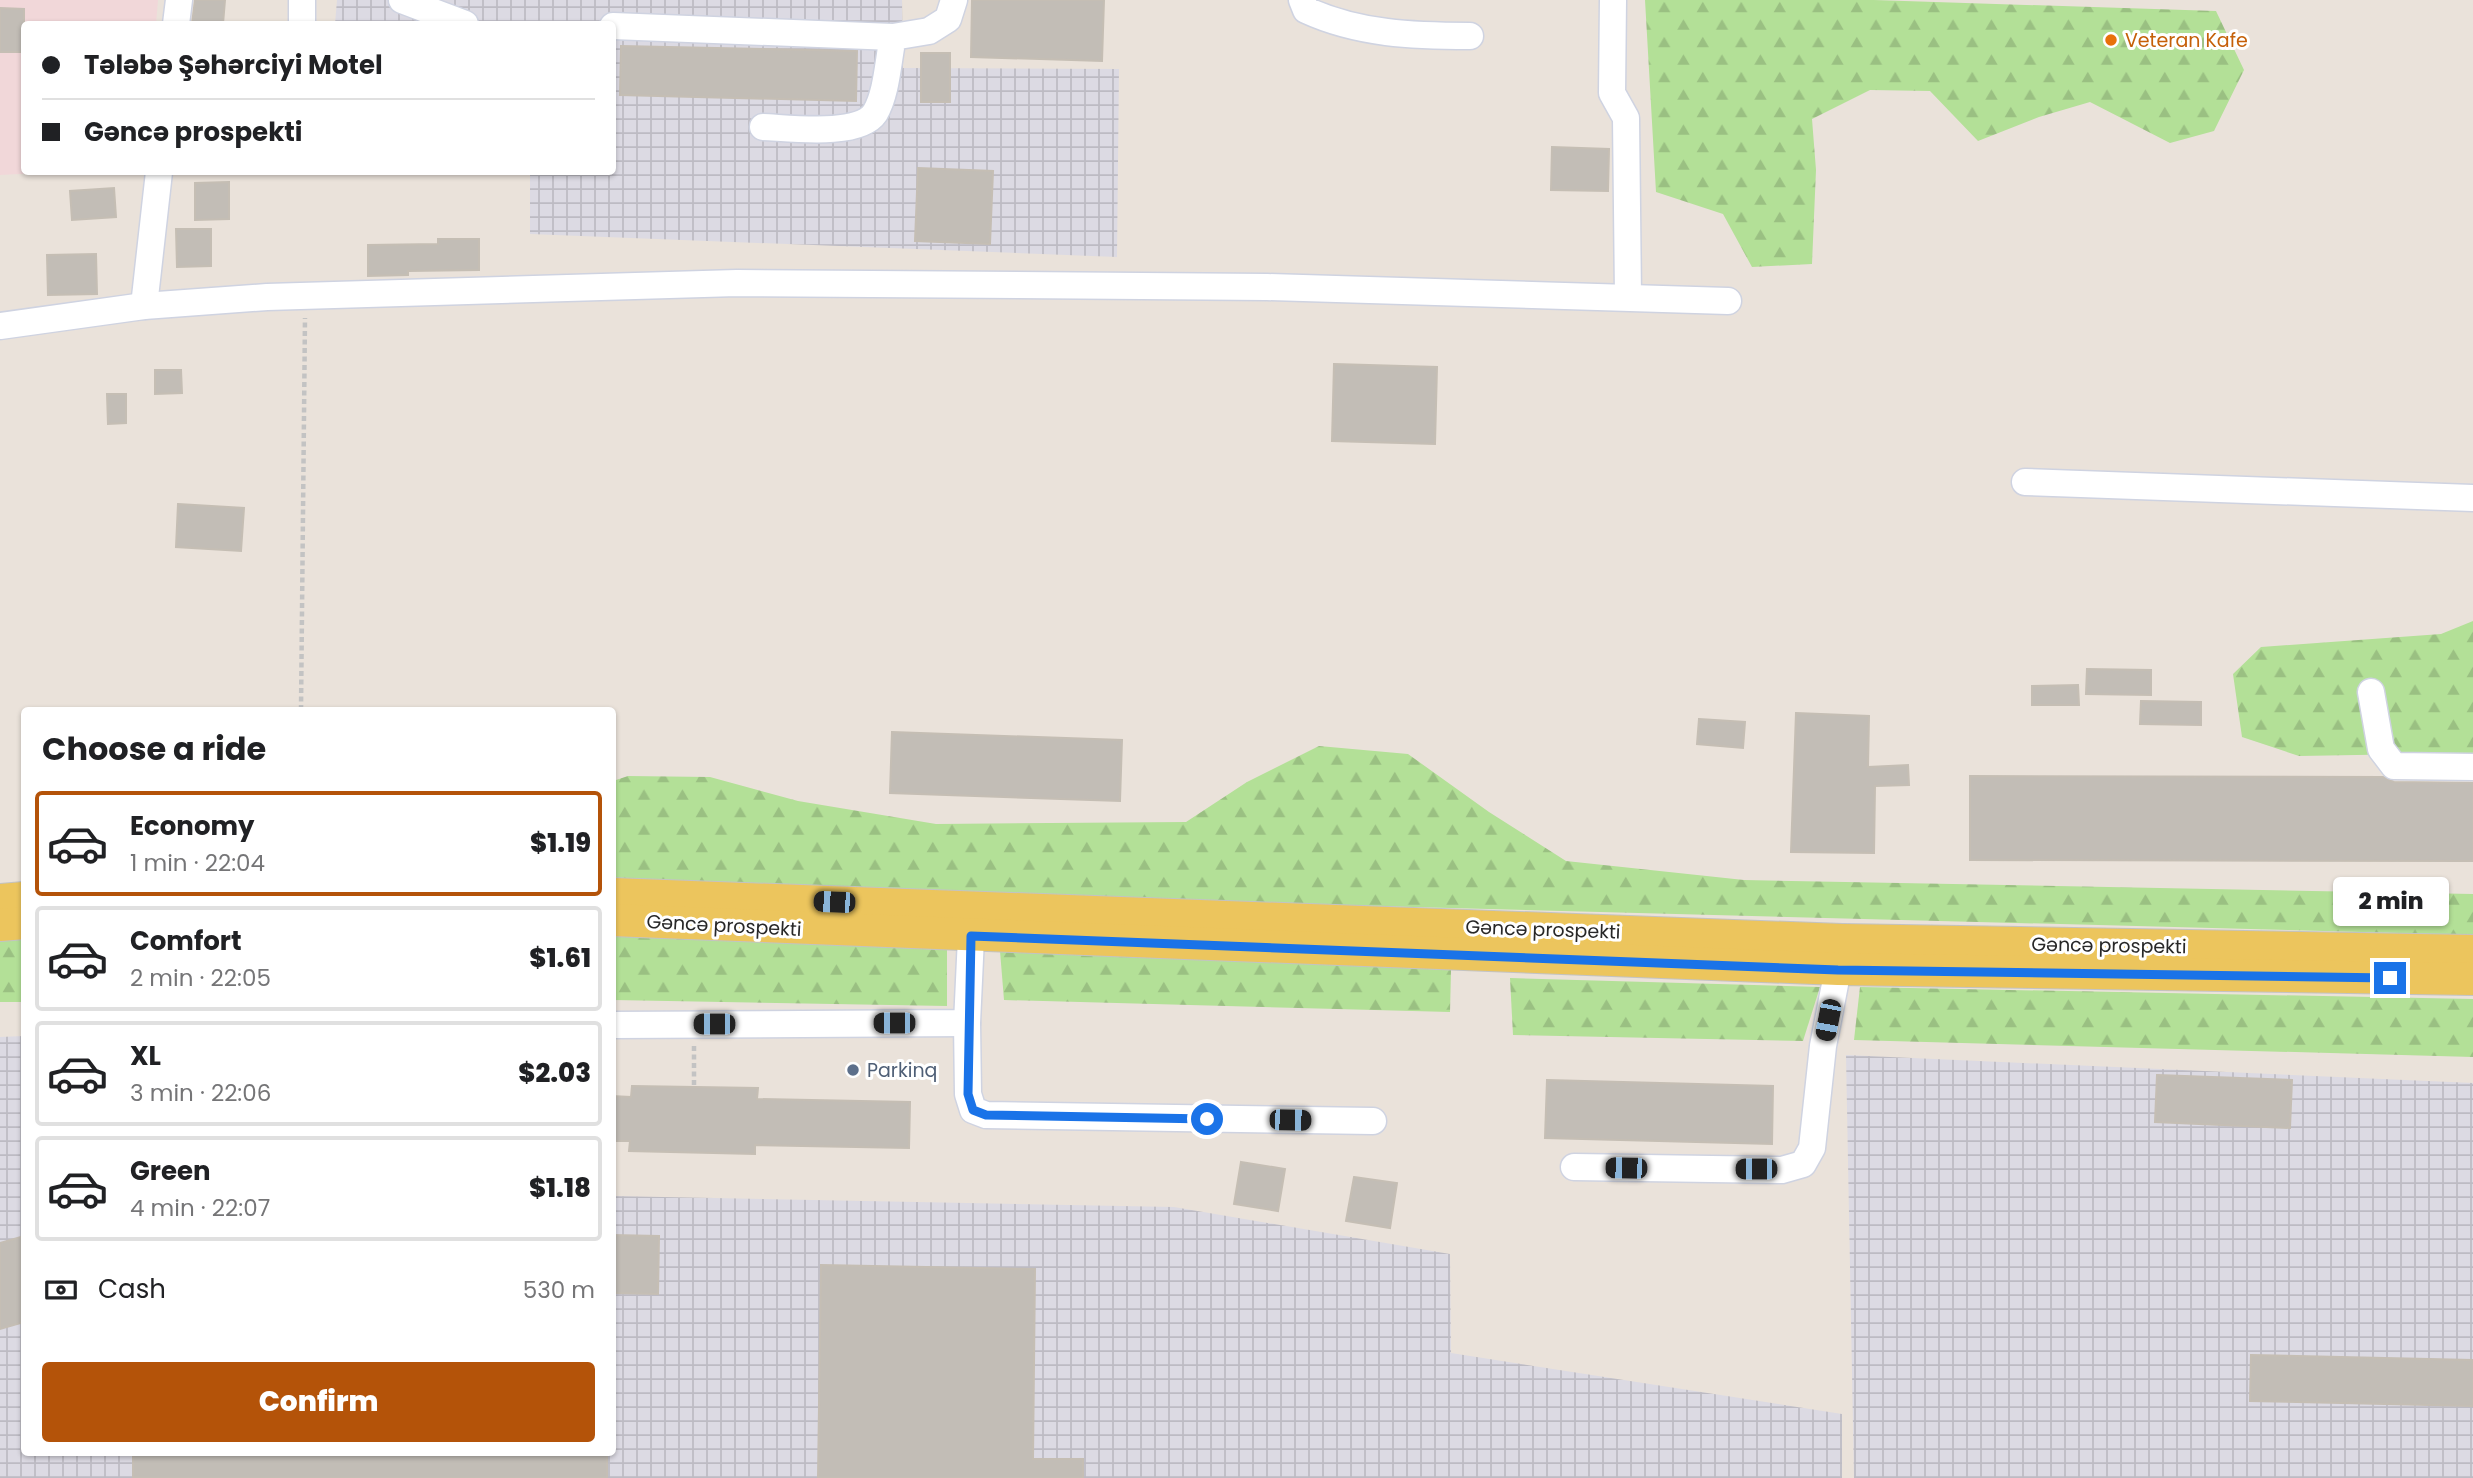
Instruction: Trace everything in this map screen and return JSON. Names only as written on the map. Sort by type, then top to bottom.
[{"type":"main road","name":"Gəncə prospekti","points":[[616,894],[971,922],[1838,970],[2473,979]]},
{"type":"main road","points":[[0,900],[21,898]]},
{"type":"main road","name":"Gəncə prospekti","points":[[616,919],[971,922],[2473,951]]},
{"type":"main road","points":[[0,925],[21,923]]},
{"type":"street","points":[[176,21],[178,0]]},
{"type":"street","points":[[302,0],[302,21]]},
{"type":"street","points":[[402,0],[457,21]]},
{"type":"street","points":[[616,26],[893,37],[929,31],[948,19],[954,0]]},
{"type":"street","points":[[1302,0],[1306,10],[1322,17],[1399,36],[1470,36]]},
{"type":"street","points":[[1613,0],[1612,93],[1626,118],[1628,297]]},
{"type":"street","points":[[763,127],[847,128],[864,124],[875,113],[881,96],[893,37]]},
{"type":"street","points":[[144,306],[159,175]]},
{"type":"street","points":[[0,326],[144,306],[306,296],[737,283],[1266,287],[1728,301]]},
{"type":"street","points":[[2025,482],[2473,498]]},
{"type":"street","points":[[2371,692],[2381,749],[2393,766],[2473,767]]},
{"type":"street","points":[[971,922],[967,1023],[968,1094],[973,1110],[986,1115],[1373,1121]]},
{"type":"street","points":[[1574,1167],[1782,1170],[1803,1164],[1812,1148],[1824,1045],[1838,970]]},
{"type":"street","points":[[616,1025],[967,1023]]},
{"type":"path","points":[[301,707],[306,296]]},
{"type":"path","points":[[694,1024],[694,1087]]},
{"type":"shaded area","points":[[0,0],[158,0],[156,21],[21,21],[21,174],[0,175]]},
{"type":"shaded area","points":[[337,0],[902,0],[903,68],[1119,69],[1117,257],[530,234],[530,175],[616,175],[616,21],[335,21]]},
{"type":"shaded area","points":[[21,1036],[21,1456],[616,1456],[616,1196],[1174,1207],[1450,1254],[1451,1353],[1842,1414],[1842,1478],[0,1478],[0,1037]]},
{"type":"shaded area","points":[[1846,1055],[2473,1083],[2473,1478],[1854,1478]]},
{"type":"green space","points":[[1645,0],[1874,0],[2216,11],[2244,70],[2214,131],[2170,143],[2090,102],[2039,117],[1978,141],[1930,91],[1870,90],[1812,119],[1816,170],[1812,264],[1752,267],[1723,214],[1656,192]]},
{"type":"green space","points":[[2473,621],[2473,753],[2299,756],[2242,737],[2233,674],[2261,647],[2441,634]]},
{"type":"green space","points":[[1319,746],[1408,754],[1489,812],[1566,861],[1744,880],[2473,894],[2473,935],[1224,902],[616,878],[616,780],[628,776],[710,777],[798,801],[936,824],[1186,822],[1247,782]]},
{"type":"green space","points":[[616,935],[947,950],[947,1006],[616,1000]]},
{"type":"green space","points":[[21,939],[21,1002],[0,1002],[0,940]]},
{"type":"green space","points":[[1000,951],[1451,970],[1450,1012],[1004,1000]]},
{"type":"green space","points":[[1510,978],[1820,987],[1803,1041],[1513,1035]]},
{"type":"green space","points":[[1860,987],[2473,999],[2473,1057],[1854,1040]]},
{"type":"building","points":[[195,0],[225,0],[223,21],[192,21]]},
{"type":"building","points":[[972,0],[1104,0],[1102,61],[971,57]]},
{"type":"building","points":[[0,8],[24,9],[24,21],[21,21],[21,52],[0,52]]},
{"type":"building","points":[[621,46],[857,51],[856,101],[620,95]]},
{"type":"building","points":[[921,53],[950,53],[950,102],[921,102]]},
{"type":"building","points":[[1552,147],[1609,149],[1608,191],[1551,190]]},
{"type":"building","points":[[918,168],[993,171],[990,244],[915,241]]},
{"type":"building","points":[[229,182],[229,219],[195,220],[195,183]]},
{"type":"building","points":[[114,188],[116,217],[72,220],[70,191]]},
{"type":"building","points":[[176,229],[211,229],[211,266],[177,267]]},
{"type":"building","points":[[438,239],[479,239],[479,270],[408,271],[408,275],[368,276],[368,245],[438,244]]},
{"type":"building","points":[[96,254],[97,294],[48,295],[47,255]]},
{"type":"building","points":[[1334,364],[1437,367],[1435,444],[1332,441]]},
{"type":"building","points":[[155,370],[181,370],[182,393],[155,394]]},
{"type":"building","points":[[107,394],[126,394],[126,423],[108,424]]},
{"type":"building","points":[[178,504],[244,508],[241,551],[176,547]]},
{"type":"building","points":[[2087,669],[2151,670],[2151,695],[2086,694]]},
{"type":"building","points":[[2078,685],[2079,705],[2032,705],[2032,686]]},
{"type":"building","points":[[2141,701],[2201,702],[2201,725],[2140,724]]},
{"type":"building","points":[[1796,713],[1869,716],[1868,767],[1908,765],[1909,785],[1875,786],[1874,853],[1791,852]]},
{"type":"building","points":[[1699,719],[1745,722],[1743,748],[1697,744]]},
{"type":"building","points":[[892,732],[1122,740],[1120,801],[890,793]]},
{"type":"building","points":[[1970,776],[2383,777],[2394,782],[2473,783],[2473,861],[1970,860]]},
{"type":"building","points":[[2157,1075],[2292,1080],[2290,1128],[2155,1122]]},
{"type":"building","points":[[1547,1080],[1773,1086],[1772,1144],[1545,1138]]},
{"type":"building","points":[[632,1086],[758,1088],[757,1099],[910,1102],[909,1148],[755,1145],[755,1154],[629,1151],[630,1141],[616,1141],[616,1096],[631,1097]]},
{"type":"building","points":[[1241,1162],[1285,1169],[1278,1211],[1234,1204]]},
{"type":"building","points":[[1354,1177],[1397,1183],[1390,1228],[1346,1221]]},
{"type":"building","points":[[616,1235],[659,1236],[658,1294],[616,1293]]},
{"type":"building","points":[[21,1237],[21,1323],[0,1329],[0,1243]]},
{"type":"building","points":[[821,1265],[1035,1269],[1033,1459],[1083,1459],[1083,1478],[818,1478]]},
{"type":"building","points":[[2251,1355],[2473,1360],[2473,1406],[2250,1401]]},
{"type":"building","points":[[133,1456],[607,1456],[607,1478],[133,1478]]},
{"type":"place","name":"Veteran Kafe","points":[[2111,40]]},
{"type":"place","name":"Parkinq","points":[[853,1070]]},
{"type":"route","points":[[1207,1119],[986,1115],[973,1110],[968,1094],[967,1023],[971,936],[1838,970],[2390,978]]}]
